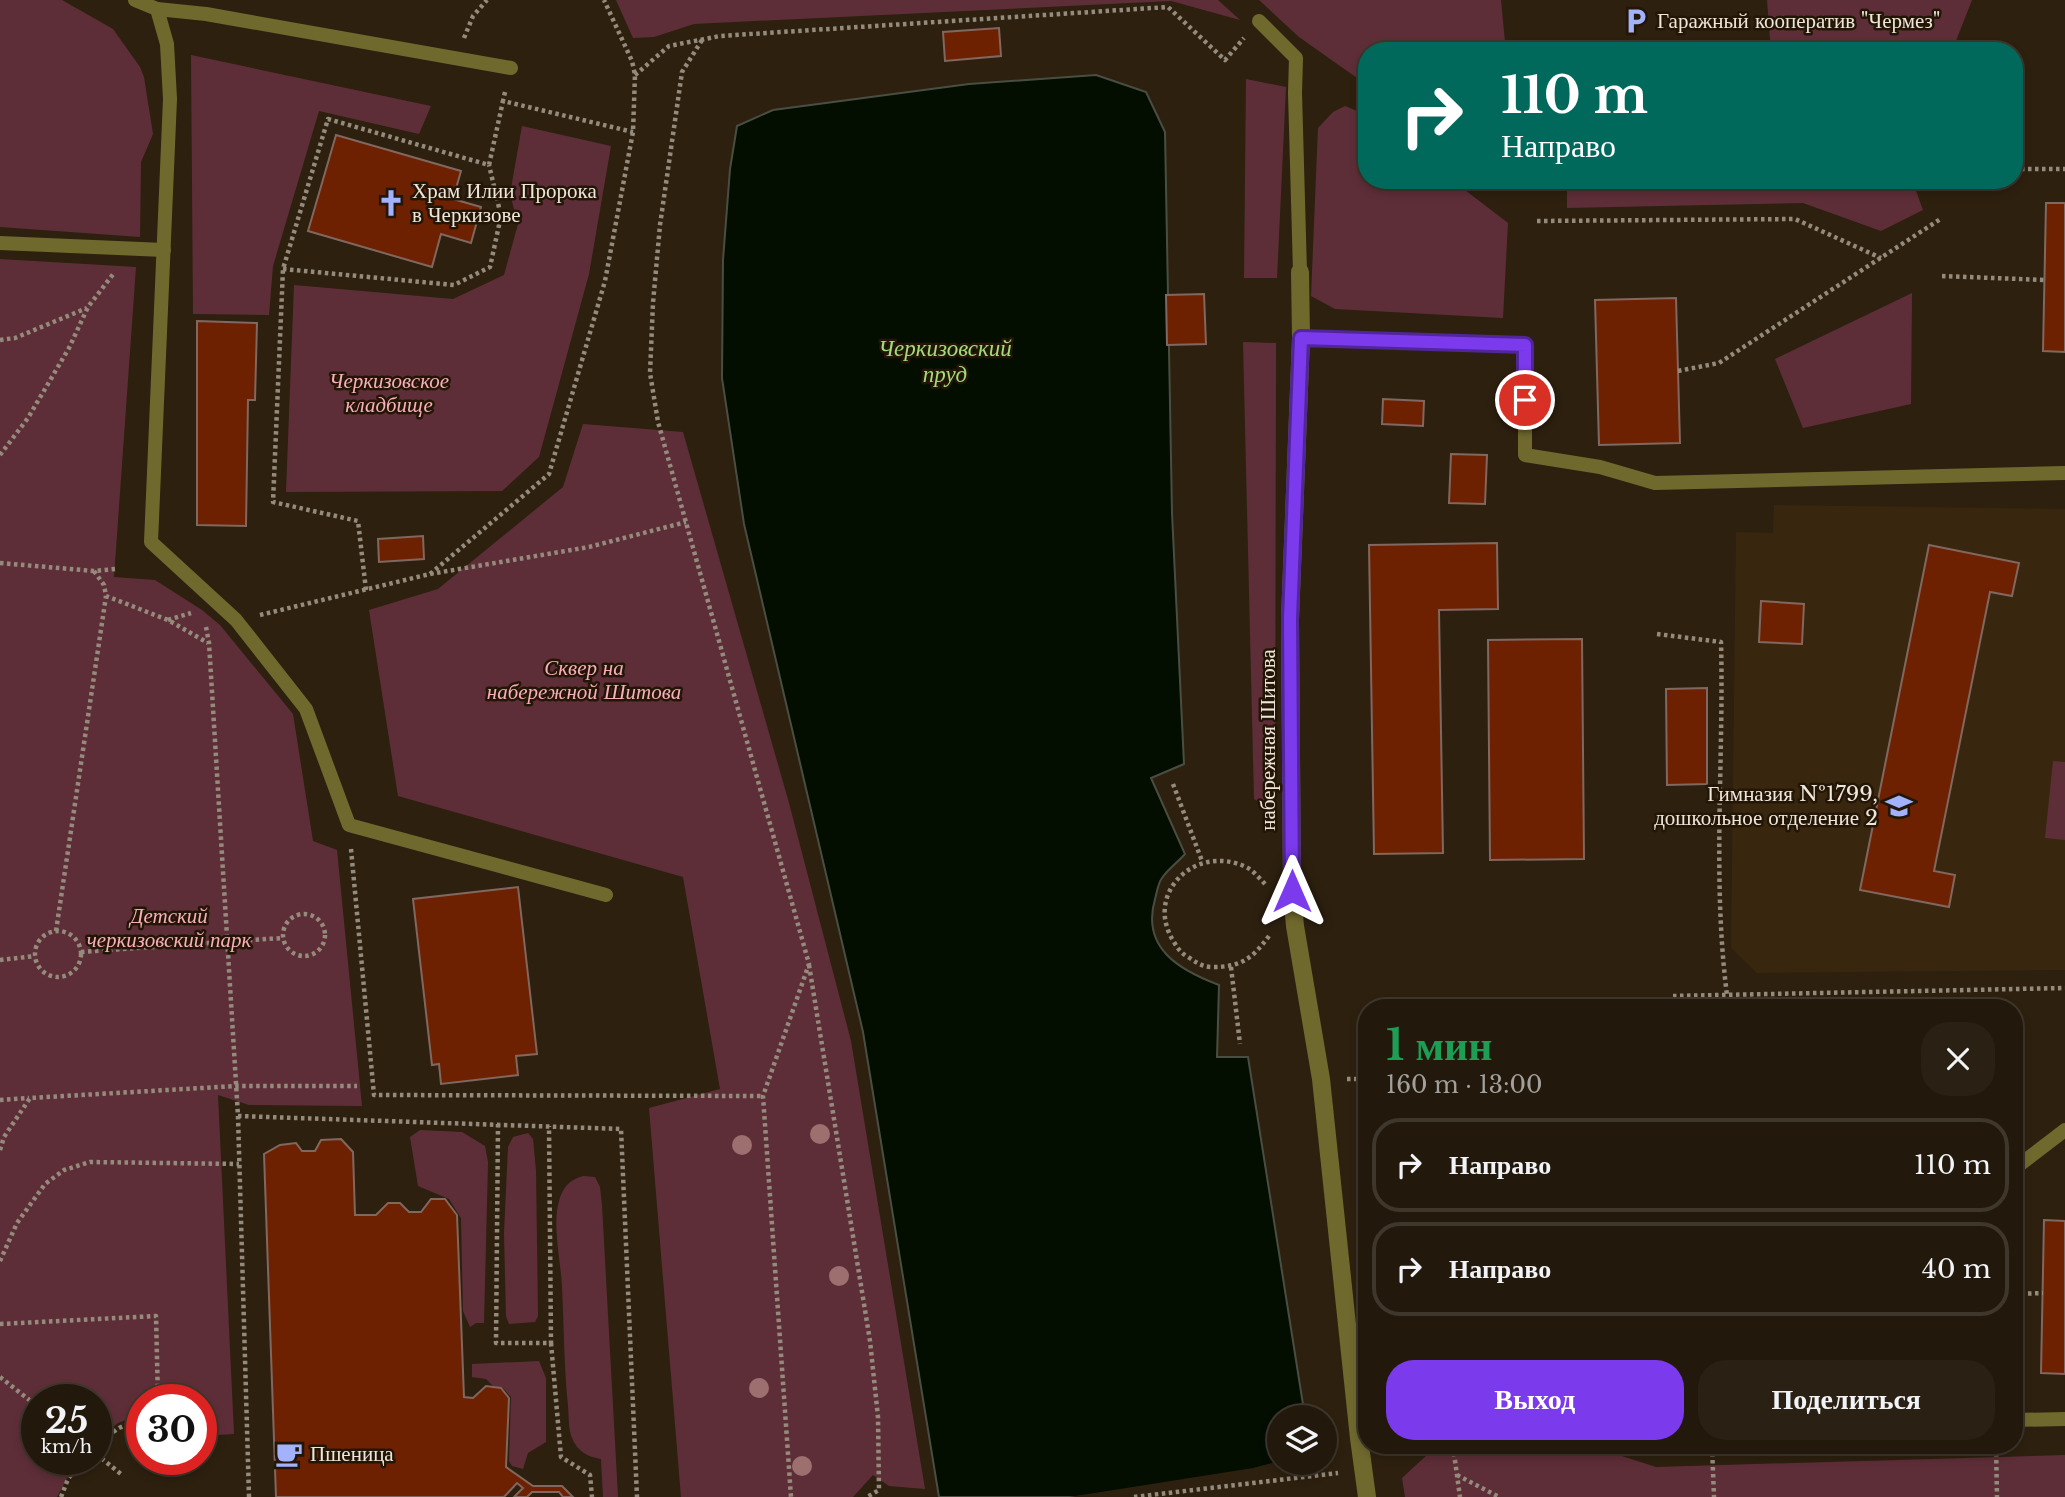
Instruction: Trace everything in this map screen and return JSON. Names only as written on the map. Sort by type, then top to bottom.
[{"type":"street","name":"набережная Шитова","points":[[1300,272],[1301,338],[1290,619],[1292,891],[1295,926],[1321,1080],[1358,1429]]},
{"type":"street","name":"набережная Шитова","points":[[1361,1454],[1367,1497]]},
{"type":"lane","points":[[135,0],[158,9],[206,14],[511,68]]},
{"type":"lane","points":[[158,9],[167,44],[170,99],[151,542],[236,620],[306,709],[349,825],[606,895]]},
{"type":"lane","points":[[1259,21],[1296,58],[1300,272]]},
{"type":"lane","points":[[0,243],[164,250]]},
{"type":"lane","points":[[1301,338],[1525,345],[1525,455],[1600,467],[1655,483],[2065,473]]},
{"type":"lane","points":[[2023,1162],[2065,1130]]},
{"type":"lane","points":[[2023,1420],[2065,1419]]},
{"type":"path","points":[[456,57],[473,16],[487,0]]},
{"type":"path","points":[[429,574],[549,474],[605,281],[633,132],[635,75],[632,61],[604,0]]},
{"type":"path","points":[[635,75],[669,46],[720,36],[1168,7],[1225,60]]},
{"type":"path","points":[[702,40],[682,72],[660,225],[650,373],[658,422],[808,964],[870,1341],[878,1417],[879,1490],[867,1497]]},
{"type":"path","points":[[283,269],[454,285],[490,267],[501,216],[489,165],[511,68]]},
{"type":"path","points":[[503,101],[633,132]]},
{"type":"path","points":[[366,590],[358,521],[273,502],[283,269],[328,119],[489,165]]},
{"type":"path","points":[[2023,169],[2065,169]]},
{"type":"path","points":[[1678,371],[1719,363],[1942,218]]},
{"type":"path","points":[[1537,221],[1795,219],[1881,258]]},
{"type":"path","points":[[0,455],[28,418],[69,348],[88,307],[130,249]]},
{"type":"path","points":[[1942,276],[2045,279]]},
{"type":"path","points":[[0,341],[15,338],[88,307]]},
{"type":"path","points":[[236,620],[429,574],[589,547],[685,522]]},
{"type":"path","points":[[0,563],[94,571],[115,569]]},
{"type":"path","points":[[56,931],[106,596],[104,586],[94,571]]},
{"type":"path","points":[[106,596],[168,620],[209,643],[238,1116],[250,1497]]},
{"type":"path","points":[[168,620],[202,610]]},
{"type":"path","points":[[1657,634],[1721,642],[1723,705],[1720,939],[1727,995]]},
{"type":"path","points":[[1173,784],[1202,861]]},
{"type":"path","points":[[349,825],[374,1096],[763,1096]]},
{"type":"path","points":[[1270,889],[1248,867],[1223,859],[1202,861],[1175,880],[1164,904],[1166,931],[1181,954],[1204,967],[1231,967],[1255,955],[1272,933]]},
{"type":"path","points":[[301,914],[317,917],[325,932],[321,948],[306,956],[291,952],[282,938],[286,922],[301,914]]},
{"type":"path","points":[[56,931],[73,936],[81,952],[76,968],[60,977],[43,971],[35,956],[40,939],[47,933],[56,931]]},
{"type":"path","points":[[81,952],[282,938]]},
{"type":"path","points":[[0,960],[35,956]]},
{"type":"path","points":[[790,1497],[763,1096],[808,964]]},
{"type":"path","points":[[1231,967],[1240,1044]]},
{"type":"path","points":[[1671,999],[1671,996],[2065,988]]},
{"type":"path","points":[[0,1100],[236,1086],[357,1086]]},
{"type":"path","points":[[0,1150],[4,1137],[30,1098]]},
{"type":"path","points":[[238,1116],[621,1129],[637,1497]]},
{"type":"path","points":[[498,1124],[496,1343],[551,1343]]},
{"type":"path","points":[[549,1126],[551,1343],[561,1457],[590,1475],[592,1497]]},
{"type":"path","points":[[0,1261],[17,1223],[45,1184],[64,1170],[90,1162],[239,1164]]},
{"type":"path","points":[[2023,1294],[2043,1293]]},
{"type":"path","points":[[0,1324],[156,1316],[158,1384]]},
{"type":"path","points":[[0,1377],[21,1393]]},
{"type":"path","points":[[1454,1454],[1460,1497]]},
{"type":"path","points":[[1712,1454],[1714,1497]]},
{"type":"path","points":[[1996,1454],[1997,1497]]},
{"type":"path","points":[[112,1467],[121,1474]]},
{"type":"path","points":[[1134,1497],[1350,1472]]},
{"type":"path","points":[[61,1497],[71,1475]]},
{"type":"path","points":[[1457,1475],[1499,1497]]},
{"type":"shaded area","name":"Гимназия №1799, дошкольное отделение 2","points":[[1774,505],[2065,509],[2065,970],[1757,973],[1731,948],[1736,532],[1773,533]]},
{"type":"green space","points":[[0,0],[62,0],[113,29],[140,67],[153,134],[141,162],[140,237],[0,227]]},
{"type":"green space","points":[[616,0],[1218,0],[1240,20],[1171,1],[694,24],[654,37],[633,38]]},
{"type":"green space","points":[[1259,0],[1501,0],[1505,42],[1358,42],[1358,79],[1299,37]]},
{"type":"green space","points":[[1767,0],[1972,0],[1956,42],[1770,42]]},
{"type":"green space","points":[[191,55],[431,106],[419,134],[319,111],[273,266],[269,315],[193,314]]},
{"type":"green space","points":[[1246,79],[1286,87],[1277,278],[1244,278]]},
{"type":"green space","points":[[1345,106],[1358,111],[1358,189],[1464,189],[1508,223],[1503,318],[1335,309],[1311,296],[1318,128],[1333,112]]},
{"type":"green space","name":"Черкизовское кладбище","points":[[522,126],[611,146],[589,274],[539,457],[502,491],[286,492],[294,285],[453,299],[504,275],[518,224],[510,194]]},
{"type":"green space","points":[[1567,189],[1915,189],[1923,210],[1881,231],[1803,203],[1567,208]]},
{"type":"green space","name":"Детский черкизовский парк","points":[[0,259],[136,267],[114,577],[155,580],[202,610],[220,625],[293,714],[313,841],[337,850],[362,1106],[249,1105],[218,1095],[234,1434],[217,1435],[217,1384],[126,1384],[126,1420],[112,1427],[112,1384],[21,1384],[21,1475],[69,1475],[57,1497],[0,1497]]},
{"type":"green space","points":[[1912,293],[1911,404],[1803,428],[1775,359]]},
{"type":"green space","points":[[1243,342],[1276,343],[1275,811],[1254,799]]},
{"type":"green space","name":"Сквер на набережной Шитова","points":[[583,424],[683,432],[789,803],[851,1041],[925,1489],[889,1486],[873,1475],[853,1497],[681,1497],[649,1108],[720,1089],[683,877],[398,796],[369,610],[438,589],[563,487]]},
{"type":"green space","points":[[2053,761],[2065,762],[2065,840],[2045,838]]},
{"type":"green space","points":[[420,1130],[462,1132],[485,1146],[488,1162],[484,1323],[476,1323],[470,1327],[463,1311],[461,1218],[449,1199],[418,1186],[410,1137]]},
{"type":"green space","points":[[528,1133],[533,1139],[536,1171],[538,1316],[535,1322],[509,1324],[506,1316],[504,1233],[508,1147],[513,1137]]},
{"type":"green space","points":[[583,1176],[595,1177],[600,1187],[602,1205],[618,1497],[603,1497],[601,1459],[580,1450],[574,1443],[569,1426],[556,1221],[559,1201],[565,1188],[570,1182]]},
{"type":"green space","points":[[539,1361],[546,1378],[546,1442],[528,1453],[523,1469],[512,1466],[509,1461],[511,1397],[503,1388],[493,1386],[486,1379],[472,1377],[472,1364]]},
{"type":"green space","points":[[1616,1454],[1656,1467],[2065,1455],[2065,1497],[1405,1497],[1402,1478],[1427,1455]]},
{"type":"water","name":"Черкизовский пруд","points":[[1096,75],[1146,92],[1165,132],[1172,513],[1184,764],[1151,778],[1185,854],[1159,882],[1152,916],[1153,931],[1167,955],[1177,964],[1219,985],[1217,1057],[1248,1057],[1303,1405],[1267,1405],[1267,1475],[1292,1475],[1316,1497],[939,1497],[863,1032],[744,524],[722,378],[723,260],[730,169],[737,126],[773,110],[969,84]]},
{"type":"pier","points":[[1267,1464],[1267,1475],[1317,1475],[1320,1497],[1069,1497]]},
{"type":"building","points":[[999,28],[1001,56],[945,61],[943,32]]},
{"type":"building","name":"Храм Илии Пророка в Черкизове","points":[[336,135],[461,171],[453,199],[481,207],[471,243],[441,234],[432,267],[308,231]]},
{"type":"building","points":[[2046,203],[2065,203],[2065,352],[2043,351]]},
{"type":"building","points":[[1204,294],[1206,344],[1167,345],[1166,295]]},
{"type":"building","points":[[1676,298],[1680,443],[1599,445],[1595,300]]},
{"type":"building","points":[[197,321],[257,323],[255,400],[248,400],[246,526],[197,525]]},
{"type":"building","points":[[1383,399],[1424,401],[1423,426],[1382,424]]},
{"type":"building","points":[[1451,454],[1487,455],[1485,504],[1449,503]]},
{"type":"building","points":[[423,536],[424,559],[379,562],[378,539]]},
{"type":"building","points":[[1497,543],[1498,609],[1439,610],[1443,853],[1374,854],[1369,545]]},
{"type":"building","points":[[1929,545],[2019,563],[2012,596],[1990,592],[1934,871],[1955,875],[1949,907],[1860,890]]},
{"type":"building","points":[[1761,601],[1804,604],[1802,644],[1759,642]]},
{"type":"building","points":[[1582,639],[1584,859],[1490,860],[1488,640]]},
{"type":"building","points":[[1707,688],[1707,784],[1667,785],[1666,689]]},
{"type":"building","points":[[518,887],[537,1054],[516,1056],[518,1075],[441,1084],[439,1064],[432,1065],[413,899]]},
{"type":"building","points":[[341,1139],[353,1152],[355,1215],[376,1215],[388,1203],[400,1203],[409,1212],[421,1212],[431,1199],[445,1199],[457,1215],[464,1397],[473,1398],[486,1386],[501,1388],[509,1398],[506,1467],[533,1486],[562,1486],[573,1497],[563,1497],[559,1492],[532,1492],[527,1497],[514,1497],[523,1488],[517,1483],[504,1497],[276,1497],[264,1154],[280,1145],[296,1143],[302,1151],[315,1151],[321,1140]]},
{"type":"building","points":[[2044,1220],[2065,1221],[2065,1374],[2041,1373]]},
{"type":"place","name":"Гаражный кооператив \"Чермез\"","points":[[1636,21]]},
{"type":"place","name":"Храм Илии Пророка в Черкизове","points":[[391,203]]},
{"type":"place","name":"Гимназия №1799, дошкольное отделение 2","points":[[1899,806]]},
{"type":"place","name":"Пшеница","points":[[289,1454]]},
{"type":"route","points":[[1292,891],[1290,619],[1301,338],[1525,345],[1525,400]]}]
